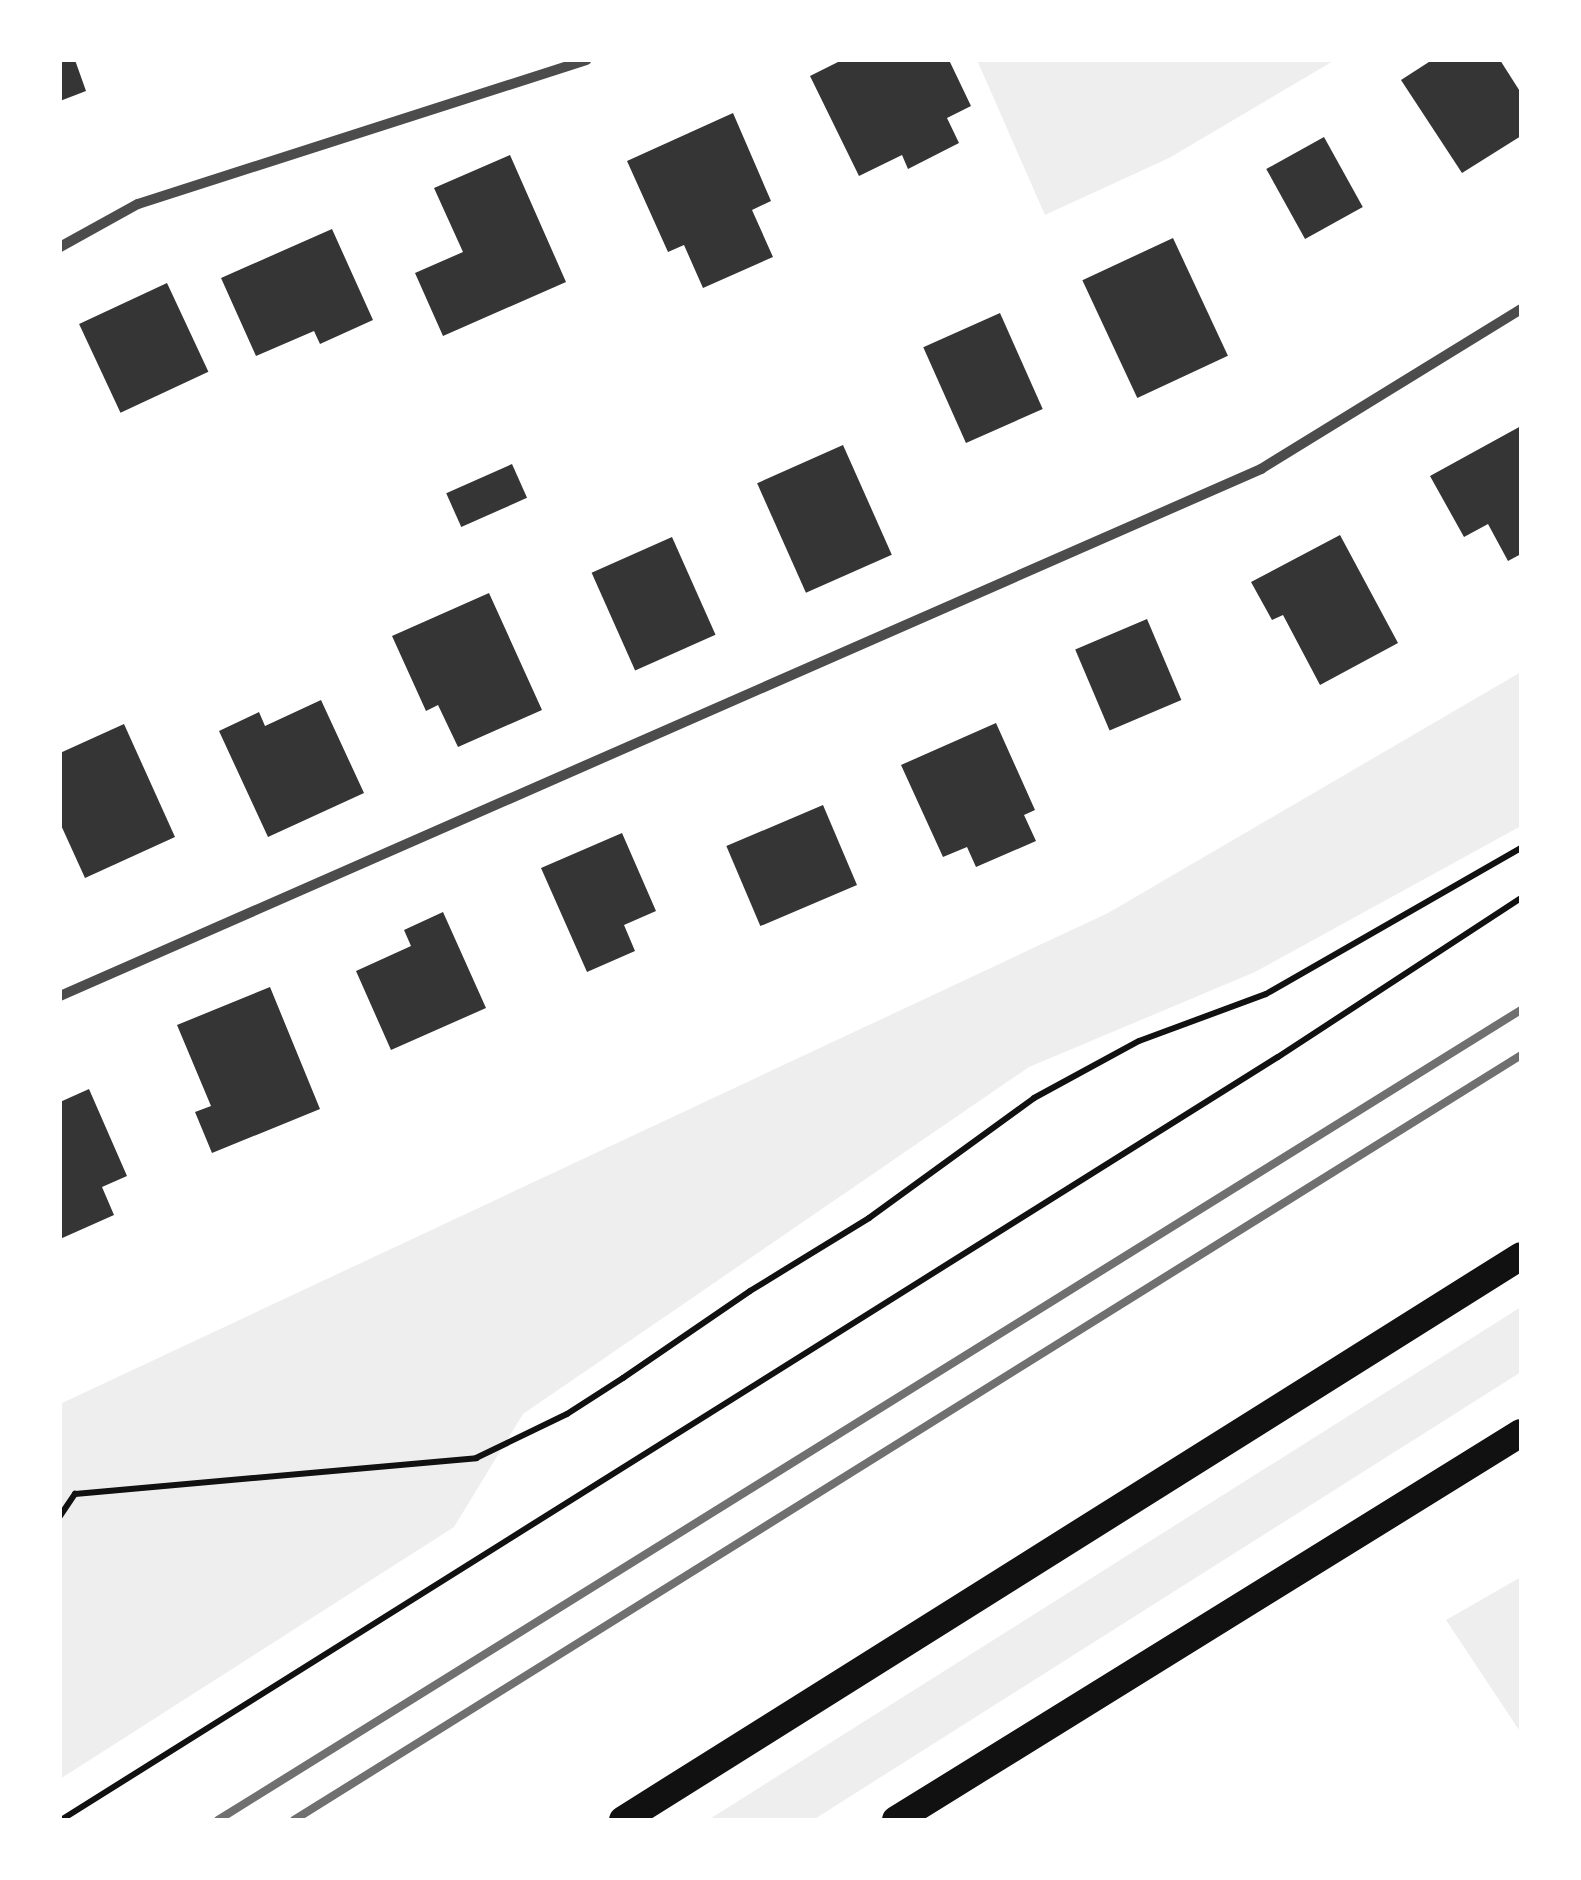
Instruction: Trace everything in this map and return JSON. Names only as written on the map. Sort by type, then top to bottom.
[{"type":"highway","points":[[623,1820],[1521,1256]]},
{"type":"highway","points":[[896,1820],[1521,1433]]},
{"type":"street","points":[[60,247],[138,204],[586,60]]},
{"type":"street","points":[[60,996],[1262,469],[1521,309]]},
{"type":"path","points":[[60,1496],[476,1458],[567,1414],[624,1378],[750,1292],[869,1218],[1034,1098],[1139,1041],[1266,994],[1521,848]]},
{"type":"path","points":[[62,1820],[1278,1057],[1521,898]]},
{"type":"path","points":[[60,1516],[74,1494]]},
{"type":"shaded area","points":[[977,60],[1335,60],[1169,158],[1045,215]]},
{"type":"shaded area","points":[[1521,672],[1521,826],[1255,972],[1029,1067],[523,1414],[454,1527],[60,1779],[60,1404],[1108,913]]},
{"type":"shaded area","points":[[1521,1307],[1521,1372],[813,1820],[708,1820]]},
{"type":"shaded area","points":[[1521,1577],[1521,1733],[1446,1620]]},
{"type":"building","points":[[60,60],[75,60],[86,91],[60,101]]},
{"type":"building","points":[[842,60],[949,60],[971,106],[947,118],[959,143],[908,169],[902,155],[859,176],[810,76]]},
{"type":"building","points":[[1432,60],[1500,60],[1521,93],[1521,136],[1462,173],[1401,80]]},
{"type":"building","points":[[733,113],[771,201],[752,210],[773,257],[703,288],[684,245],[668,252],[627,161]]},
{"type":"building","points":[[1324,137],[1363,207],[1305,239],[1266,169]]},
{"type":"building","points":[[510,155],[566,282],[443,336],[415,273],[463,252],[434,188]]},
{"type":"building","points":[[332,229],[373,320],[320,344],[314,331],[256,356],[221,278]]},
{"type":"building","points":[[1173,238],[1228,356],[1137,398],[1082,280]]},
{"type":"building","points":[[167,283],[208,372],[121,413],[79,324]]},
{"type":"building","points":[[1000,313],[1043,409],[966,443],[923,347]]},
{"type":"building","points":[[1521,426],[1521,554],[1508,561],[1488,524],[1464,537],[1430,476]]},
{"type":"building","points":[[843,445],[892,555],[806,593],[757,483]]},
{"type":"building","points":[[512,464],[527,498],[461,527],[446,493]]},
{"type":"building","points":[[1340,535],[1398,643],[1320,685],[1283,615],[1272,620],[1251,582]]},
{"type":"building","points":[[672,537],[716,635],[635,671],[592,573]]},
{"type":"building","points":[[489,593],[542,710],[458,747],[438,705],[426,711],[392,636]]},
{"type":"building","points":[[1147,619],[1181,700],[1110,730],[1075,649]]},
{"type":"building","points":[[321,700],[364,793],[268,837],[219,731],[259,712],[265,726]]},
{"type":"building","points":[[996,723],[1035,810],[1024,815],[1036,841],[976,867],[967,847],[943,857],[901,765]]},
{"type":"building","points":[[124,724],[175,837],[85,878],[60,823],[60,753]]},
{"type":"building","points":[[823,805],[857,885],[760,926],[726,846]]},
{"type":"building","points":[[622,833],[656,911],[624,925],[635,951],[587,972],[541,868]]},
{"type":"building","points":[[443,912],[486,1008],[391,1050],[356,971],[411,946],[404,930]]},
{"type":"building","points":[[270,987],[320,1109],[212,1153],[195,1112],[211,1106],[177,1025]]},
{"type":"building","points":[[89,1089],[127,1176],[102,1187],[114,1215],[60,1239],[60,1102]]},
{"type":"railway","points":[[218,1820],[1521,1010]]},
{"type":"railway","points":[[294,1820],[1521,1055]]}]
